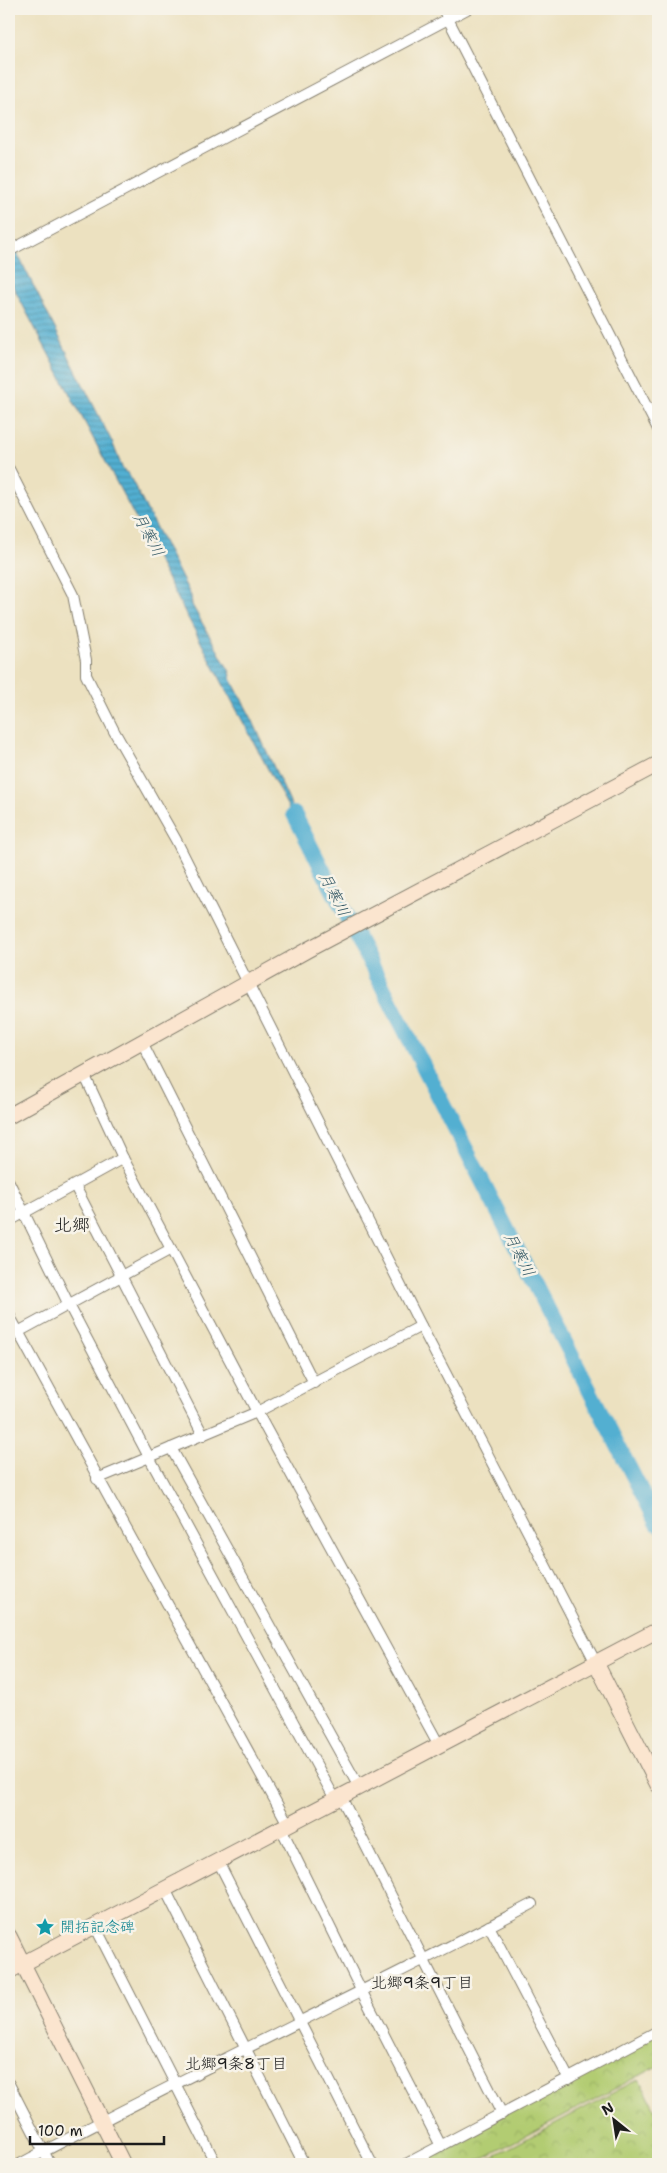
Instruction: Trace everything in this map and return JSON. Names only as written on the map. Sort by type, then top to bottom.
[{"type":"street","points":[[444,9],[658,429]]},
{"type":"street","points":[[9,250],[467,9]]},
{"type":"street","points":[[9,470],[73,595],[86,660],[86,675],[114,731],[176,840],[421,1326],[658,1785]]},
{"type":"street","points":[[9,1116],[248,982],[658,764]]},
{"type":"street","points":[[142,1042],[314,1383]]},
{"type":"street","points":[[84,1074],[123,1158],[257,1412],[439,1745]]},
{"type":"street","points":[[9,1221],[123,1158]]},
{"type":"street","points":[[9,1182],[69,1305],[149,1457],[338,1798],[424,1960],[502,2114]]},
{"type":"street","points":[[75,1186],[203,1435]]},
{"type":"street","points":[[18,1332],[171,1249]]},
{"type":"street","points":[[9,1315],[285,1826],[362,1992],[441,2146]]},
{"type":"street","points":[[97,1479],[257,1412],[421,1326]]},
{"type":"street","points":[[171,1448],[359,1787]]},
{"type":"street","points":[[15,1968],[658,1630]]},
{"type":"street","points":[[218,1861],[299,2024],[372,2164]]},
{"type":"street","points":[[165,1889],[304,2164]]},
{"type":"street","points":[[20,2164],[100,2121],[299,2024],[532,1904]]},
{"type":"street","points":[[95,1926],[216,2164]]},
{"type":"street","points":[[490,1926],[569,2079]]},
{"type":"street","points":[[9,1936],[15,1968],[123,2164]]},
{"type":"street","points":[[406,2164],[658,2031]]},
{"type":"street","points":[[9,2084],[50,2164]]},
{"type":"green space","points":[[658,2034],[658,2066],[472,2164],[410,2164]]},
{"type":"green space","points":[[639,2079],[658,2115],[658,2164],[479,2164]]},
{"type":"water","points":[[9,237],[113,444],[123,470],[128,473],[191,596],[192,605],[230,672],[232,681],[252,719],[316,860],[9,279]]},
{"type":"waterway","name":"月寒川","points":[[294,814],[658,1524]]},
{"type":"place","name":"開拓記念碑","points":[[45,1927]]},
{"type":"district","name":"北郷","points":[[72,1225]]},
{"type":"district","name":"北郷9条9丁目","points":[[422,1982]]},
{"type":"district","name":"北郷9条8丁目","points":[[236,2063]]}]
